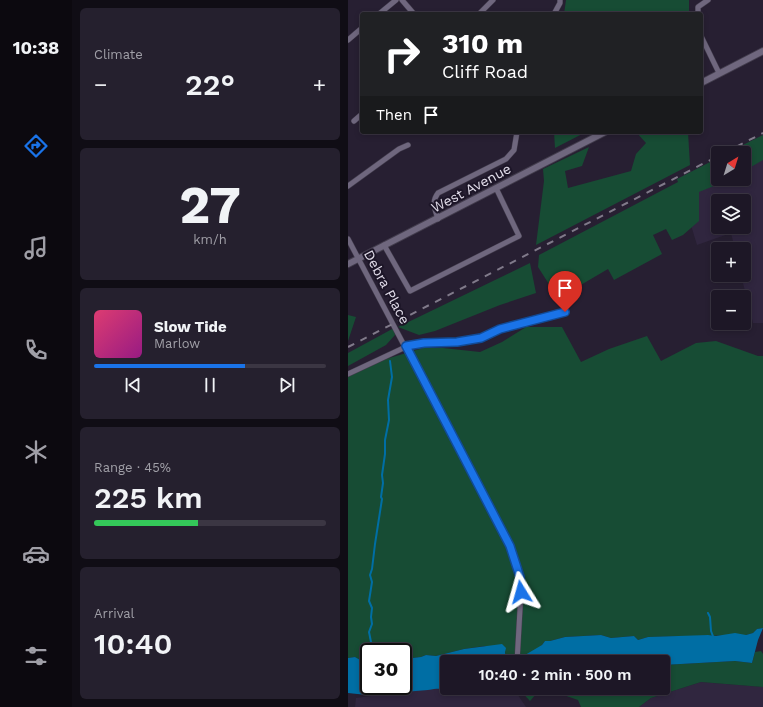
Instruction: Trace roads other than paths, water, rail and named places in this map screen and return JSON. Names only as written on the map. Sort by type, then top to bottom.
[{"type":"street","points":[[381,12],[396,0]]},
{"type":"street","points":[[402,0],[412,12]]},
{"type":"street","points":[[481,12],[493,0]]},
{"type":"street","points":[[555,12],[560,0]]},
{"type":"street","points":[[698,12],[698,7],[708,0]]},
{"type":"street","points":[[348,40],[360,30]]},
{"type":"street","points":[[703,40],[719,73]]},
{"type":"street","points":[[703,82],[763,51]]},
{"type":"street","points":[[354,121],[360,116]]},
{"type":"street","points":[[438,219],[433,203],[438,193],[506,159],[514,150],[517,134]]},
{"type":"street","name":"West Avenue","points":[[348,264],[601,134]]},
{"type":"street","points":[[348,186],[399,149],[408,145]]},
{"type":"street","points":[[384,245],[410,291],[506,243],[519,236],[496,188]]},
{"type":"street","name":"Debra Place","points":[[348,239],[406,346],[510,546],[520,577],[521,592],[517,655]]},
{"type":"street","points":[[348,374],[406,346],[424,343],[457,342],[481,338],[500,329],[565,312]]},
{"type":"water","points":[[763,628],[752,663],[735,661],[670,665],[670,655],[525,655],[542,645],[545,641],[565,637],[601,635],[611,638],[634,636],[638,640],[648,637],[716,636],[735,633],[746,635],[753,633],[757,629]]},
{"type":"water","points":[[502,644],[506,648],[505,655],[440,655],[464,649]]},
{"type":"water","points":[[426,655],[440,655],[440,689],[412,691],[412,658]]},
{"type":"water","points":[[355,657],[360,660],[360,694],[348,693],[348,658]]},
{"type":"waterway","points":[[371,643],[369,632],[372,624],[372,608],[369,601],[372,582],[370,575],[382,499],[382,475],[385,440],[389,420],[388,400],[392,377],[390,361]]},
{"type":"waterway","points":[[708,613],[714,639]]},
{"type":"railway","points":[[738,146],[763,133]]},
{"type":"railway","points":[[348,347],[711,160]]}]
